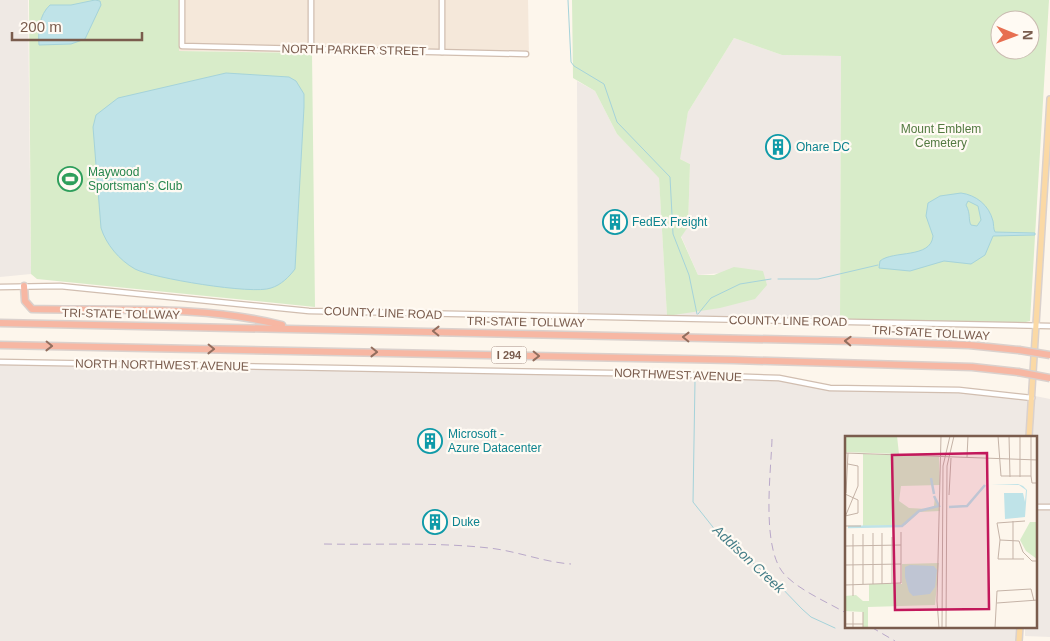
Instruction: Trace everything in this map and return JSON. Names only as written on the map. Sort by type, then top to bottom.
[{"type":"highway","points":[[24,286],[25,301],[32,309],[180,313],[256,319],[293,328]]},
{"type":"highway","name":"TRI-STATE TOLLWAY","points":[[0,323],[969,344],[1050,356]]},
{"type":"highway","name":"I 294","points":[[0,345],[734,360],[972,367],[1050,378]]},
{"type":"main road","points":[[1030,436],[1050,99]]},
{"type":"main road","points":[[1020,628],[1020,641]]},
{"type":"street","name":"NORTH PARKER STREET","points":[[182,0],[182,46],[526,54]]},
{"type":"street","points":[[311,0],[311,49]]},
{"type":"street","points":[[442,0],[442,52]]},
{"type":"street","name":"COUNTY LINE ROAD","points":[[0,287],[60,286],[174,299],[331,312],[1050,326]]},
{"type":"street","name":"NORTH NORTHWEST AVENUE","points":[[0,362],[324,369]]},
{"type":"street","name":"NORTHWEST AVENUE","points":[[324,369],[770,378],[830,388],[959,390],[1032,398]]},
{"type":"shaded area","points":[[0,0],[28,0],[31,274],[0,277]]},
{"type":"shaded area","points":[[179,0],[528,0],[529,56],[179,51]]},
{"type":"shaded area","points":[[734,38],[782,55],[841,56],[840,321],[578,314],[577,81],[595,91],[617,134],[659,177],[667,315],[722,273],[698,275],[681,236],[688,227],[690,164],[680,159],[680,150],[688,112]]},
{"type":"shaded area","points":[[0,362],[778,378],[830,388],[959,390],[1032,398],[1030,436],[845,436],[845,628],[1019,628],[1018,641],[0,641]]},
{"type":"shaded area","points":[[1035,396],[1050,399],[1050,637],[1025,636],[1025,628],[1038,628],[1038,436],[1033,436]]},
{"type":"green space","points":[[29,0],[179,0],[179,51],[312,53],[315,307],[37,279],[31,274]]},
{"type":"green space","name":"Mount Emblem Cemetery","points":[[572,0],[1049,0],[1030,321],[1022,323],[840,321],[841,56],[782,55],[734,38],[688,112],[680,159],[690,164],[688,227],[681,237],[698,275],[714,275],[734,267],[763,271],[767,285],[755,299],[720,308],[667,316],[659,178],[617,134],[595,91],[573,78]]},
{"type":"water","points":[[95,0],[100,1],[101,5],[85,39],[71,44],[39,45],[40,24],[46,9],[50,5],[71,5]]},
{"type":"water","points":[[226,73],[289,77],[296,81],[304,94],[295,269],[278,285],[261,290],[181,281],[145,273],[129,265],[114,251],[106,240],[101,228],[93,127],[96,115],[118,98]]},
{"type":"water","points":[[961,193],[977,199],[991,215],[995,232],[1035,233],[1035,235],[993,236],[985,255],[971,264],[944,261],[910,271],[879,268],[880,261],[886,258],[919,251],[931,243],[933,236],[926,216],[928,203],[940,196]],"holes":[[[968,201],[978,206],[981,220],[977,226],[971,225],[966,205]]]},
{"type":"waterway","points":[[568,0],[571,62],[574,66],[604,84],[617,122],[670,177],[673,234],[689,275],[697,314]]},
{"type":"waterway","name":"Addison Creek","points":[[778,279],[818,279],[878,265]]},
{"type":"waterway","name":"Addison Creek","points":[[698,314],[711,298],[740,284],[771,279]]},
{"type":"waterway","name":"Addison Creek","points":[[695,381],[693,502],[720,536],[776,582],[811,617],[835,628]]},
{"type":"railway","points":[[772,439],[769,492],[770,532],[773,550],[779,566],[787,577],[800,587],[845,612]]},
{"type":"railway","points":[[324,544],[469,546],[499,549],[571,564]]},
{"type":"railway","points":[[873,628],[895,641]]},
{"type":"place","name":"Ohare DC","points":[[778,147]]},
{"type":"place","name":"Maywood Sportsman's Club","points":[[70,179]]},
{"type":"place","name":"FedEx Freight","points":[[615,222]]},
{"type":"place","name":"Microsoft - Azure Datacenter","points":[[430,441]]},
{"type":"place","name":"Duke","points":[[435,522]]}]
